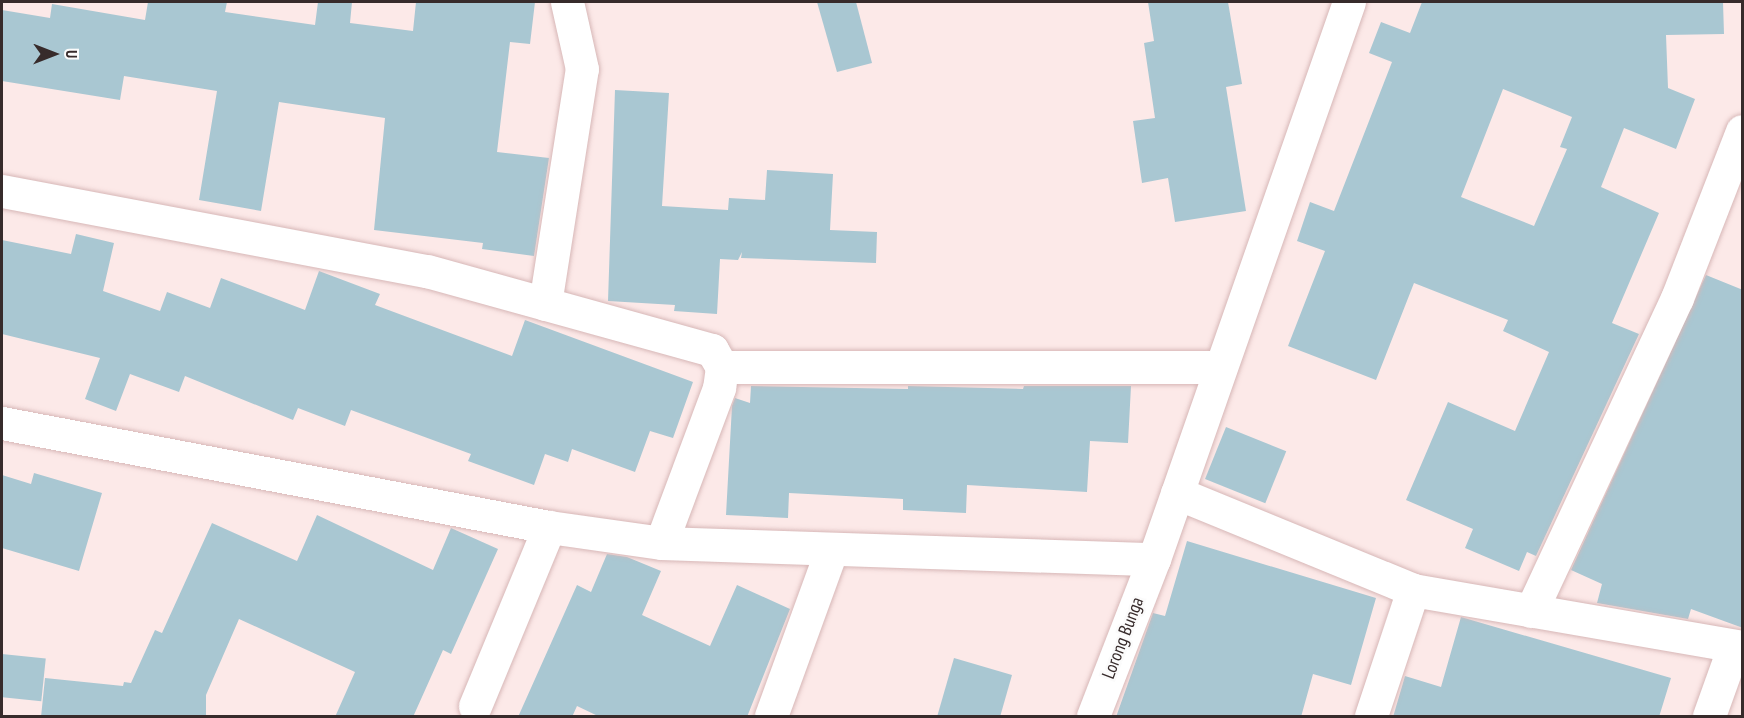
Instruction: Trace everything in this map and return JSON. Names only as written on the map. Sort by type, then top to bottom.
[{"type":"street","points":[[545,304],[582,69],[567,2]]},
{"type":"street","name":"Lorong Bunga","points":[[1093,717],[1154,559],[1349,2]]},
{"type":"street","points":[[1531,611],[1677,298],[1743,131]]},
{"type":"street","points":[[2,191],[427,271],[712,350],[722,367],[719,387],[661,543]]},
{"type":"street","points":[[722,367],[1220,367]]},
{"type":"street","points":[[2,423],[549,527],[661,543],[831,551],[1154,559]]},
{"type":"street","points":[[1177,493],[1413,590],[1738,646],[1709,717]]},
{"type":"street","points":[[475,706],[549,527]]},
{"type":"street","points":[[771,717],[831,551]]},
{"type":"street","points":[[1371,717],[1413,590]]},
{"type":"building","points":[[148,2],[227,2],[225,12],[315,25],[318,2],[352,2],[350,23],[413,31],[416,2],[535,2],[530,44],[510,42],[497,152],[549,158],[534,256],[482,249],[483,243],[374,230],[385,118],[279,102],[261,211],[199,200],[217,91],[124,76],[120,100],[2,81],[2,10],[50,18],[52,4],[145,20]]},
{"type":"building","points":[[817,2],[856,2],[872,63],[837,72]]},
{"type":"building","points":[[1148,2],[1228,2],[1242,84],[1226,87],[1246,211],[1175,222],[1168,178],[1142,183],[1133,121],[1155,118],[1144,43],[1154,41]]},
{"type":"building","points":[[1422,2],[1723,2],[1724,34],[1666,35],[1668,88],[1695,99],[1676,149],[1624,128],[1601,187],[1659,213],[1612,323],[1639,334],[1536,556],[1527,552],[1519,571],[1465,548],[1473,529],[1406,500],[1448,402],[1515,431],[1549,352],[1503,331],[1508,320],[1414,283],[1376,380],[1288,346],[1325,251],[1297,241],[1310,202],[1334,211],[1392,62],[1369,53],[1381,22],[1410,33]],"holes":[[[1503,89],[1572,117],[1560,147],[1567,149],[1534,226],[1461,197]]]},
{"type":"building","points":[[615,90],[669,93],[662,206],[728,210],[729,198],[765,200],[767,170],[833,174],[830,230],[877,232],[876,263],[741,258],[742,252],[738,260],[720,259],[717,314],[674,311],[675,305],[608,301]]},
{"type":"building","points":[[76,234],[114,243],[103,291],[160,311],[167,292],[210,308],[221,278],[305,310],[319,271],[380,294],[375,305],[512,356],[525,320],[693,382],[673,438],[650,431],[635,472],[572,449],[568,462],[545,454],[534,485],[468,461],[471,454],[351,410],[345,426],[298,408],[293,420],[185,376],[179,392],[130,374],[116,411],[85,399],[100,358],[2,334],[2,240],[71,254]]},
{"type":"building","points":[[1706,275],[1743,290],[1743,628],[1691,609],[1688,619],[1597,603],[1602,584],[1571,570]]},
{"type":"building","points":[[751,386],[1023,389],[1024,386],[1131,386],[1128,443],[1090,441],[1087,492],[967,485],[966,513],[903,510],[903,499],[789,493],[788,518],[726,515],[732,406],[735,398],[750,403]]},
{"type":"building","points":[[1226,427],[1286,451],[1265,503],[1205,479]]},
{"type":"building","points":[[34,473],[102,493],[79,571],[2,548],[2,475],[31,484]]},
{"type":"building","points":[[317,515],[433,570],[451,528],[498,549],[451,654],[443,650],[413,717],[335,717],[355,672],[239,619],[206,695],[206,717],[41,717],[45,678],[123,686],[124,682],[131,683],[155,630],[162,633],[212,523],[297,561]]},
{"type":"building","points":[[1187,541],[1376,598],[1351,685],[1313,674],[1301,717],[1116,717],[1153,613],[1165,616]]},
{"type":"building","points":[[607,554],[627,557],[661,571],[642,615],[710,646],[737,585],[790,609],[747,717],[600,717],[577,706],[572,717],[518,717],[577,585],[591,592]]},
{"type":"building","points":[[1461,617],[1671,678],[1659,717],[1393,717],[1405,676],[1441,687]]},
{"type":"building","points":[[2,654],[46,659],[41,701],[2,697]]},
{"type":"building","points":[[954,658],[1012,675],[1000,717],[937,717]]}]
